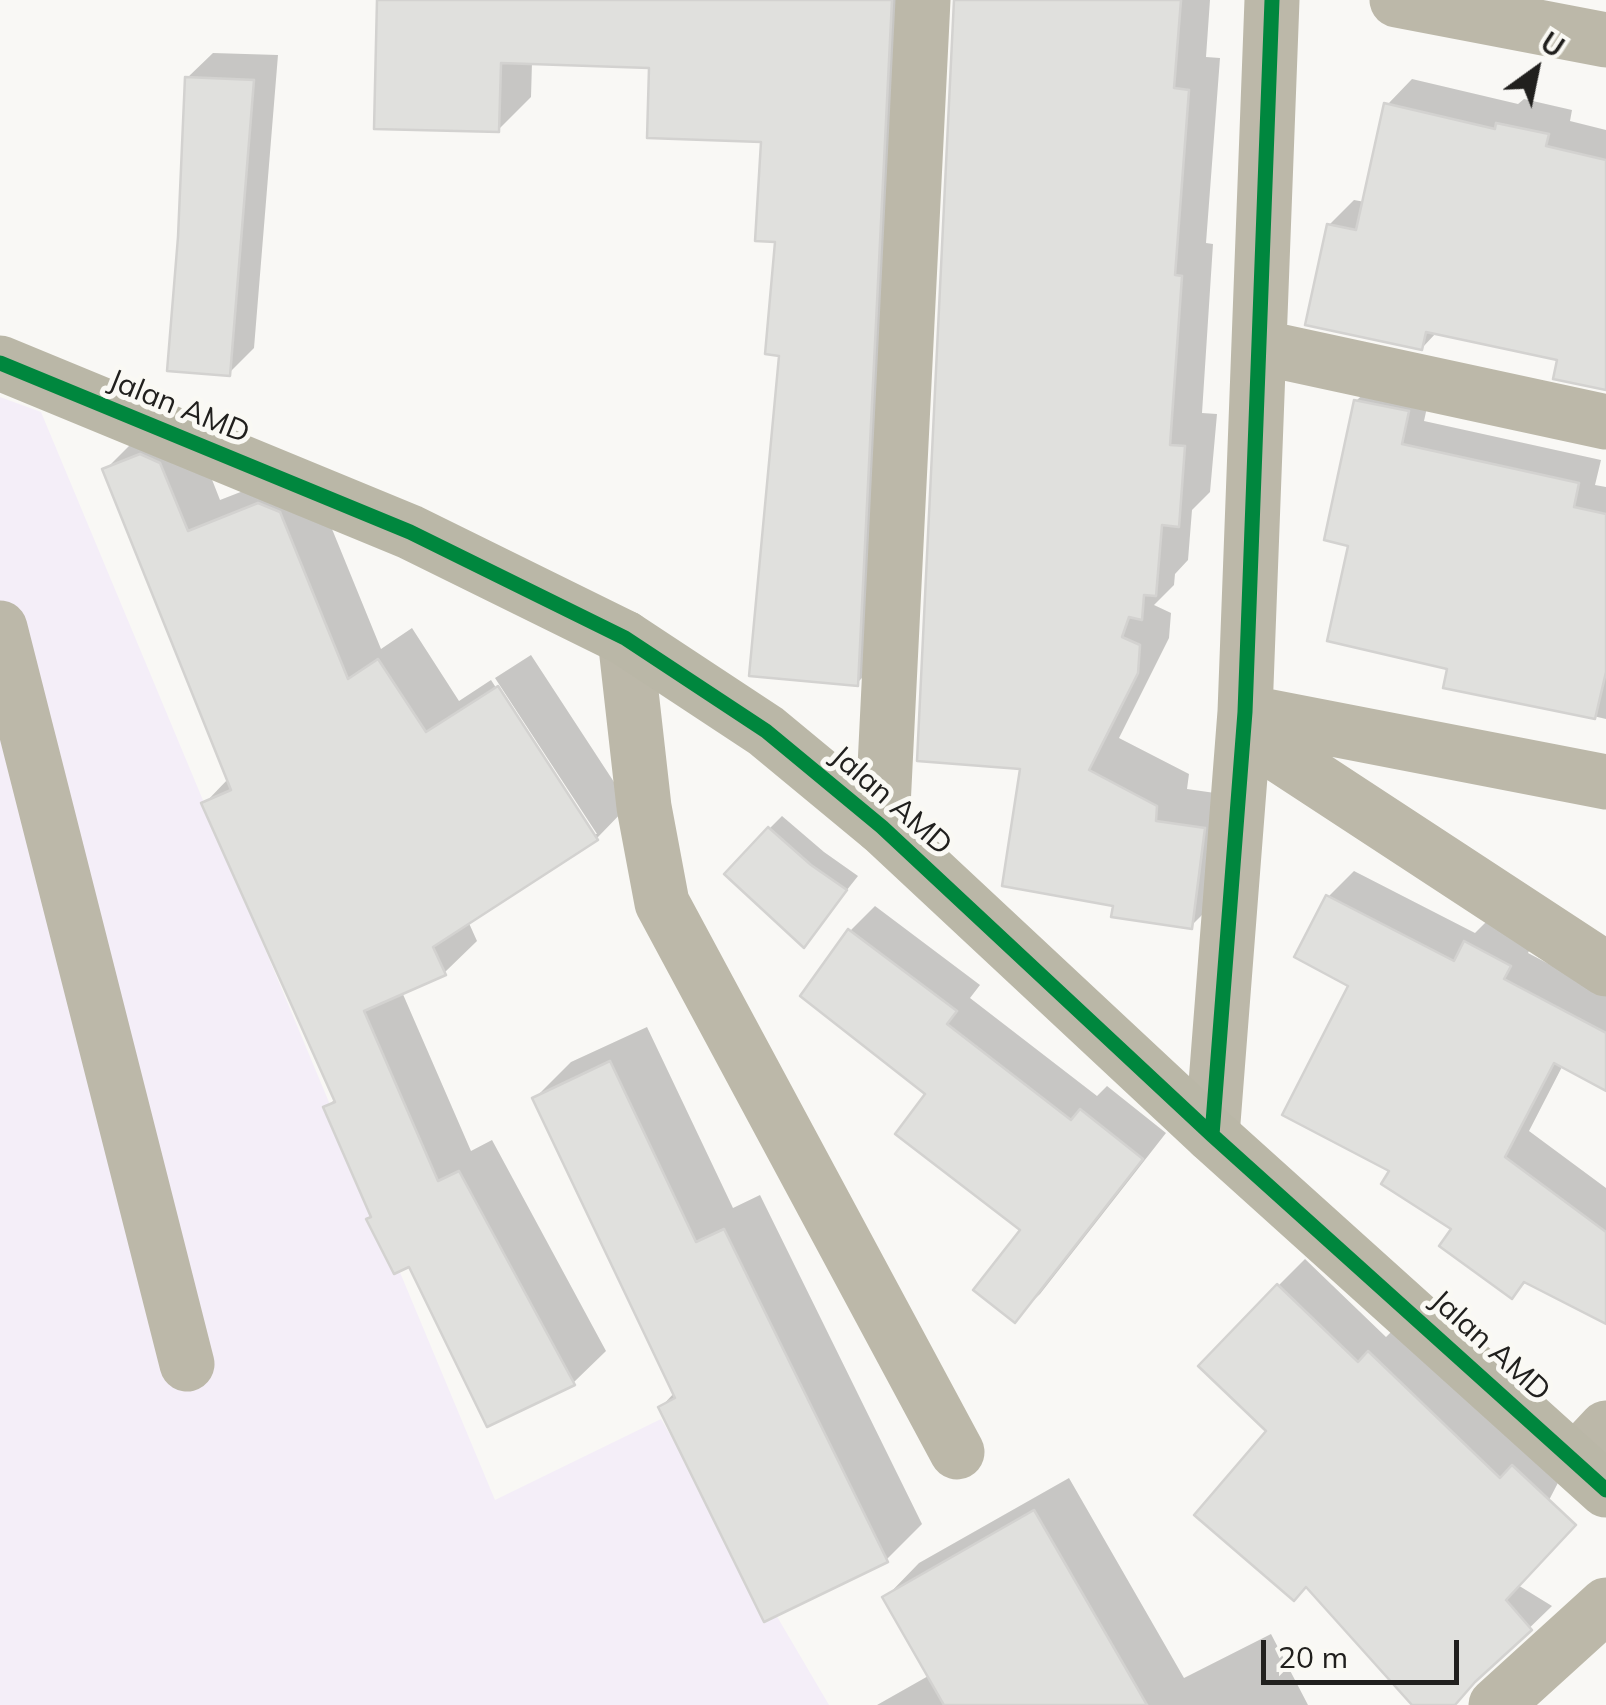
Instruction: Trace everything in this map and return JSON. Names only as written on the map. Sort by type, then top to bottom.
[{"type":"street","points":[[882,827],[923,0]]},
{"type":"street","points":[[1212,1135],[1244,722],[1272,0]]},
{"type":"street","points":[[1397,0],[1606,40]]},
{"type":"street","points":[[1259,347],[1606,422]]},
{"type":"street","name":"Jalan AMD","points":[[0,363],[410,532],[626,638],[766,731],[882,827],[1212,1135],[1596,1460]]},
{"type":"street","points":[[0,628],[187,1364]]},
{"type":"street","points":[[626,638],[644,807],[662,903],[957,1452]]},
{"type":"street","points":[[1244,722],[1606,782]]},
{"type":"street","points":[[1244,722],[1606,969]]},
{"type":"street","points":[[1496,1705],[1606,1605]]},
{"type":"shaded area","points":[[0,397],[41,412],[495,1500],[661,1419],[829,1705],[0,1705]]},
{"type":"building","points":[[377,0],[892,0],[858,686],[749,676],[779,356],[765,354],[775,242],[755,241],[761,142],[647,138],[649,68],[501,63],[499,132],[374,129]]},
{"type":"building","points":[[954,0],[1181,0],[1174,88],[1189,90],[1175,275],[1182,276],[1170,445],[1185,446],[1179,527],[1162,525],[1156,596],[1144,595],[1142,620],[1129,617],[1122,637],[1140,645],[1138,673],[1089,770],[1157,806],[1156,821],[1205,828],[1192,929],[1111,917],[1113,906],[1002,886],[1020,769],[917,761]]},
{"type":"building","points":[[185,77],[254,80],[230,376],[167,371]]},
{"type":"building","points":[[1384,103],[1495,129],[1496,123],[1549,134],[1546,146],[1606,160],[1606,390],[1553,379],[1557,360],[1426,332],[1422,350],[1305,325],[1327,224],[1356,230]]},
{"type":"building","points":[[1354,400],[1409,411],[1402,444],[1579,483],[1574,507],[1606,514],[1606,672],[1595,719],[1443,688],[1447,669],[1327,641],[1348,546],[1324,540]]},
{"type":"building","points":[[140,454],[160,463],[188,531],[258,503],[280,512],[348,679],[378,659],[426,732],[498,686],[598,840],[433,947],[446,975],[364,1011],[438,1181],[459,1171],[575,1385],[487,1427],[409,1267],[394,1274],[366,1219],[371,1217],[323,1107],[335,1102],[201,803],[231,790],[102,469]]},
{"type":"building","points":[[768,827],[847,890],[804,948],[724,874]]},
{"type":"building","points":[[1326,895],[1454,961],[1464,941],[1511,966],[1504,979],[1606,1033],[1606,1091],[1554,1063],[1505,1157],[1606,1232],[1606,1324],[1524,1282],[1512,1299],[1439,1246],[1451,1229],[1381,1184],[1389,1171],[1282,1115],[1348,986],[1294,957]]},
{"type":"building","points":[[848,929],[957,1011],[947,1024],[1071,1120],[1080,1109],[1143,1159],[1015,1323],[973,1290],[1020,1230],[895,1134],[925,1094],[800,996]]},
{"type":"building","points":[[610,1061],[696,1242],[724,1229],[888,1562],[764,1622],[658,1407],[675,1398],[532,1098]]},
{"type":"building","points":[[1277,1284],[1358,1362],[1368,1351],[1500,1478],[1512,1465],[1576,1525],[1506,1600],[1532,1630],[1455,1705],[1412,1705],[1306,1587],[1294,1601],[1194,1515],[1266,1431],[1198,1366]]},
{"type":"building","points":[[1034,1510],[1147,1705],[944,1705],[882,1597]]},
{"type":"cycle path","points":[[1212,1135],[1245,712],[1272,0]]},
{"type":"cycle path","points":[[0,363],[410,532],[625,638],[766,731],[882,827],[1212,1135],[1606,1490]]}]
